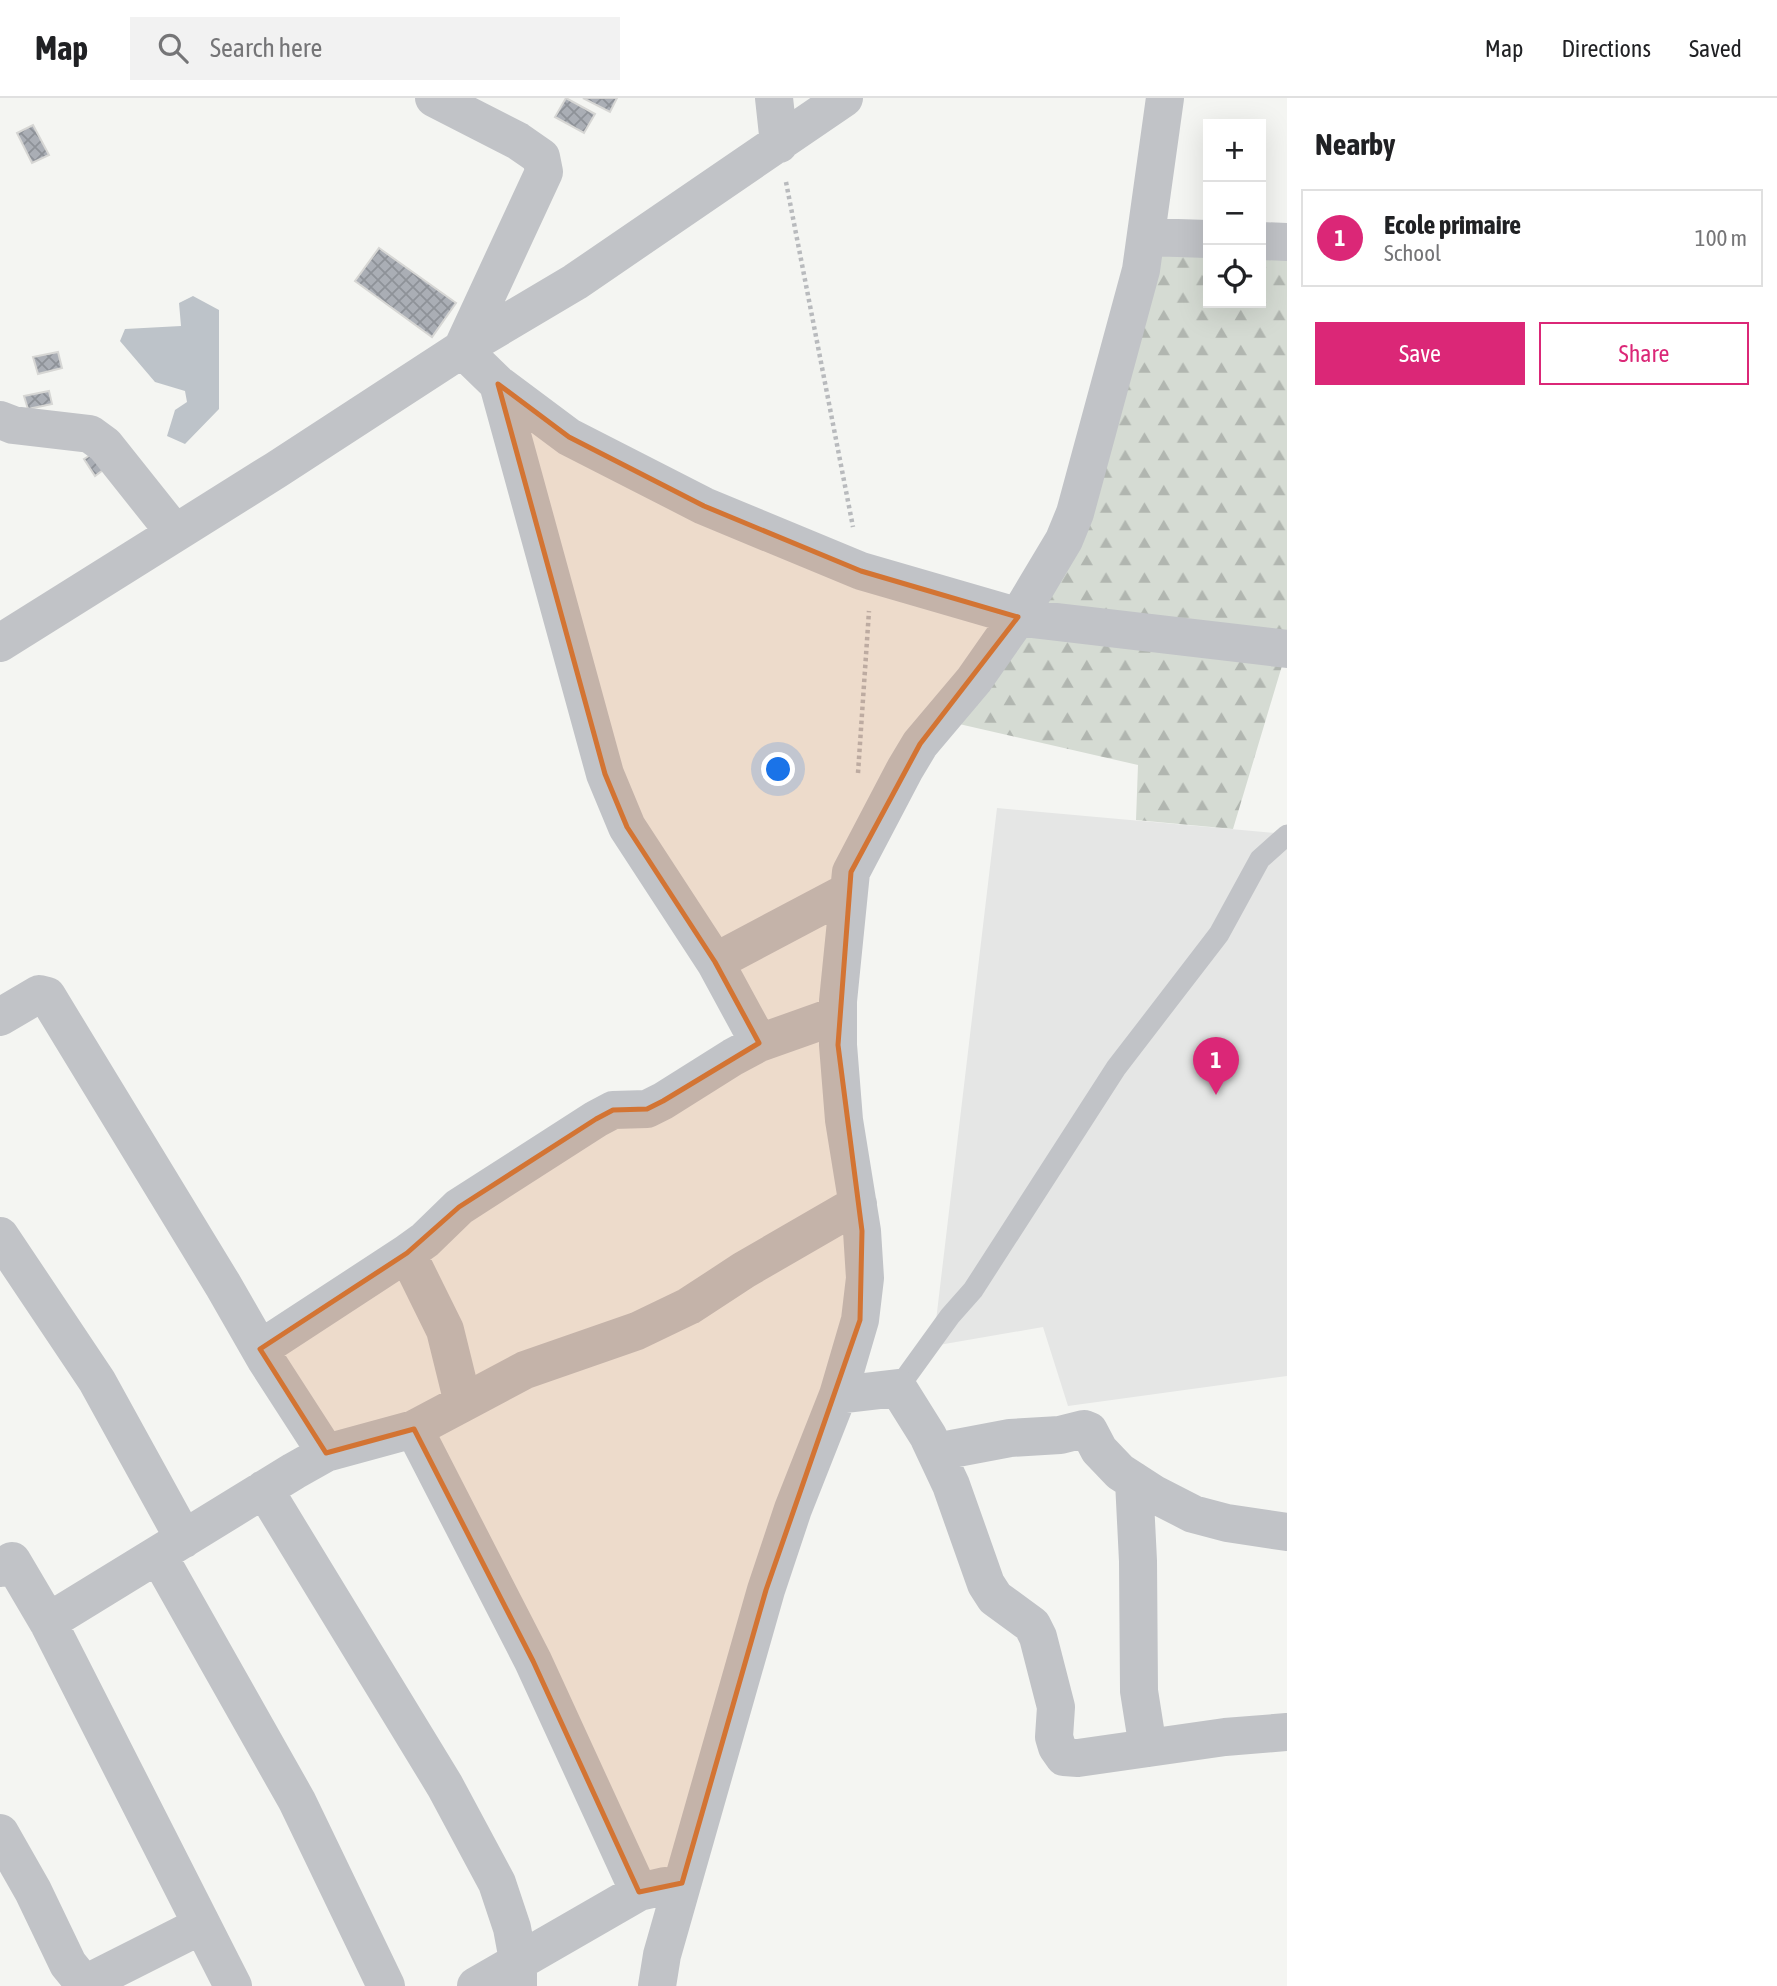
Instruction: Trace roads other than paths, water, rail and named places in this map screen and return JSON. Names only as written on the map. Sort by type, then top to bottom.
[{"type":"street","points":[[434,98],[518,141],[541,157],[544,172],[462,349]]},
{"type":"street","points":[[774,98],[779,144]]},
{"type":"street","points":[[0,643],[276,470],[462,349],[575,282],[844,98]]},
{"type":"street","points":[[657,1986],[662,1955],[766,1590],[793,1509],[838,1395],[860,1320],[865,1278],[858,1204],[844,1120],[838,1015],[851,872],[920,744],[974,680],[1018,617],[1064,541],[1075,513],[1141,270],[1166,98]]},
{"type":"street","points":[[1147,237],[1203,239]]},
{"type":"street","points":[[1266,241],[1287,242]]},
{"type":"street","points":[[462,349],[498,384],[569,437],[704,506],[861,571],[1018,617],[1287,649]]},
{"type":"street","points":[[498,384],[605,774],[627,827],[715,962],[759,1043]]},
{"type":"street","points":[[0,420],[13,425],[90,434],[105,444],[175,533]]},
{"type":"street","points":[[715,962],[849,891]]},
{"type":"street","points":[[0,1017],[39,994],[47,996],[260,1349],[326,1453]]},
{"type":"street","points":[[260,1349],[407,1253],[425,1240],[459,1207],[596,1119],[613,1110],[647,1109],[759,1043],[838,1015]]},
{"type":"street","points":[[48,1622],[326,1453],[414,1429],[525,1370],[637,1331],[689,1306],[744,1270],[858,1204]]},
{"type":"street","points":[[0,1236],[97,1381],[171,1547],[386,1986]]},
{"type":"street","points":[[407,1253],[445,1330],[463,1403]]},
{"type":"street","points":[[838,1395],[898,1388],[928,1436],[951,1485],[986,1584],[995,1598],[1032,1625],[1038,1637],[1056,1707],[1054,1737],[1064,1757],[1078,1758],[1225,1737],[1287,1732]]},
{"type":"street","points":[[414,1429],[533,1661],[639,1892]]},
{"type":"street","points":[[936,1452],[1010,1438],[1060,1435],[1084,1429],[1089,1431],[1099,1450],[1120,1472],[1193,1514],[1227,1523],[1287,1532]]},
{"type":"street","points":[[1134,1481],[1139,1691],[1149,1748]]},
{"type":"street","points":[[264,1489],[445,1786],[497,1883],[512,1928],[518,1973]]},
{"type":"street","points":[[4,1557],[48,1622],[233,1986]]},
{"type":"street","points":[[0,1833],[33,1891],[68,1964],[81,1980],[95,1979],[202,1925]]},
{"type":"street","points":[[476,1986],[518,1973],[639,1892],[682,1883]]},
{"type":"lane","points":[[898,1388],[973,1290],[1116,1068],[1219,934],[1260,859],[1287,835]]},
{"type":"place","name":"Ecole primaire","points":[[1216,1095]]}]
